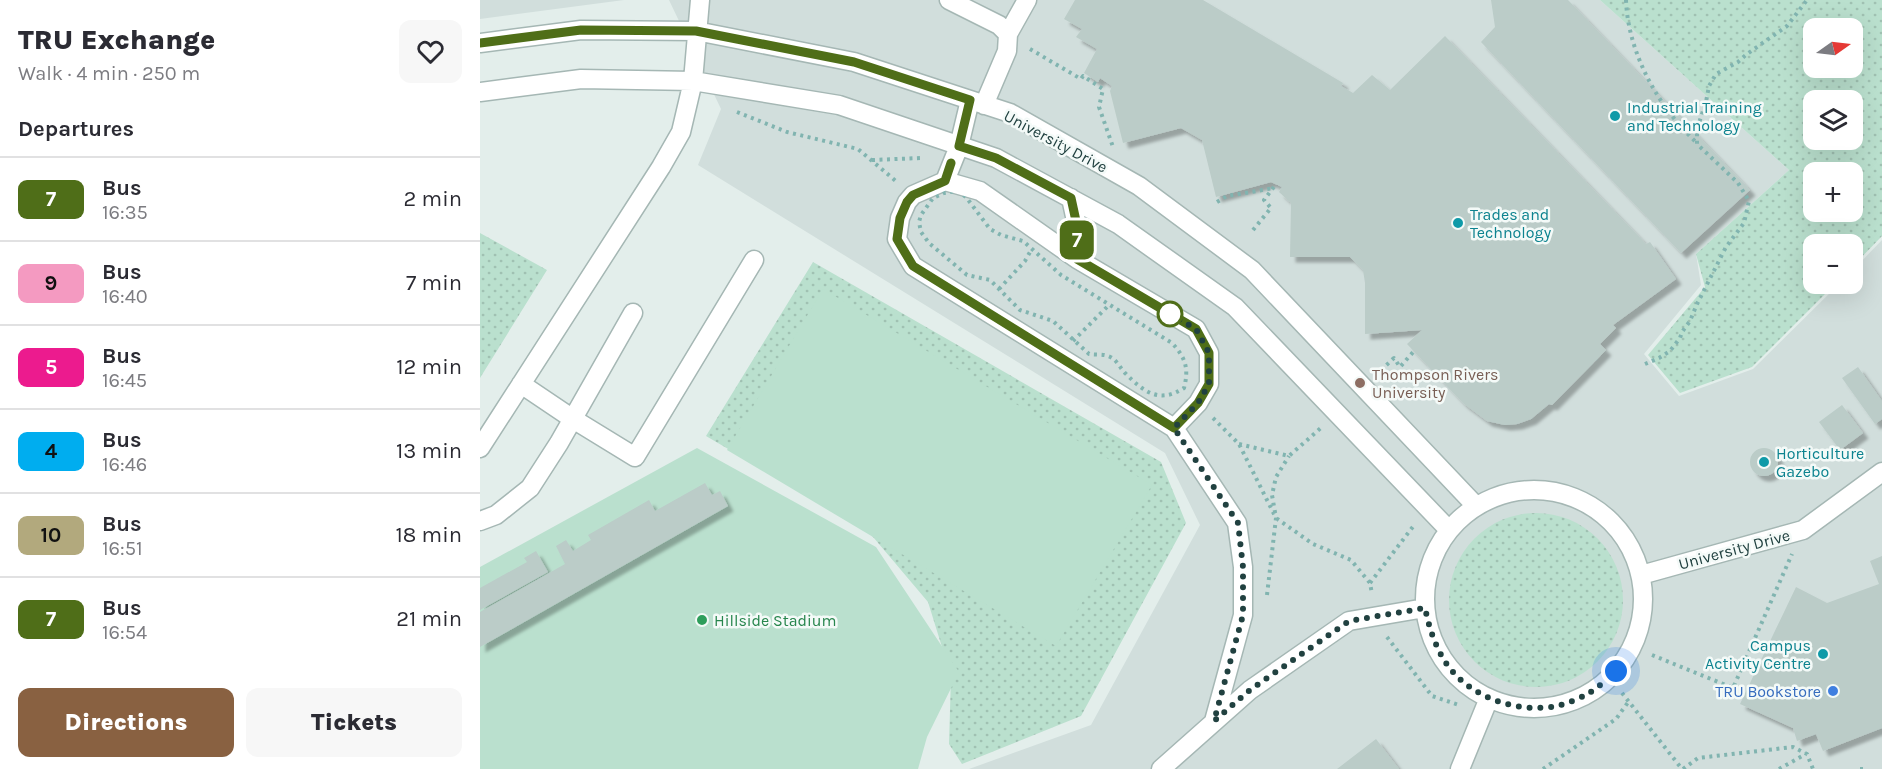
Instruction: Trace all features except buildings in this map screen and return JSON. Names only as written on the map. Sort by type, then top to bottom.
[{"type":"street","points":[[480,448],[661,167],[681,132],[693,81],[700,0]]},
{"type":"street","points":[[949,0],[999,25],[1008,34]]},
{"type":"street","points":[[945,181],[977,103],[1007,51],[1008,34],[1027,0]]},
{"type":"street","name":"University Drive","points":[[480,43],[581,30],[696,31],[854,62],[1010,113],[1139,186],[1252,270],[1476,506]]},
{"type":"street","points":[[480,92],[581,79],[693,81],[839,105],[996,158],[1118,224],[1235,307],[1449,530]]},
{"type":"street","points":[[1174,428],[1198,403],[1209,384],[1209,353],[1196,329],[1077,259],[980,191],[945,181],[913,195],[900,218],[897,239],[913,266],[1174,428],[1238,523],[1243,567],[1243,615],[1214,721]]},
{"type":"street","points":[[1071,198],[1076,221],[1077,259]]},
{"type":"street","points":[[521,384],[635,457],[754,260]]},
{"type":"street","points":[[480,521],[496,515],[530,488],[573,419],[633,313]]},
{"type":"street","name":"University Drive","points":[[1641,574],[1803,530],[1882,472]]},
{"type":"street","points":[[1542,490],[1576,498],[1605,516],[1628,542],[1641,574],[1643,609],[1634,643],[1616,671],[1589,693],[1557,706],[1522,708],[1489,699],[1464,683],[1445,662],[1432,636],[1425,608],[1426,580],[1435,554],[1449,530],[1476,506],[1508,492],[1542,490]]},
{"type":"street","points":[[1161,769],[1250,690],[1349,621],[1425,608]]},
{"type":"street","points":[[1460,769],[1489,699]]},
{"type":"path","points":[[1626,0],[1630,35],[1641,63],[1679,126],[1738,183],[1749,201],[1744,223],[1726,247],[1680,338],[1670,351],[1645,364]]},
{"type":"path","points":[[1697,144],[1697,129],[1709,86],[1716,74],[1738,62],[1787,27],[1807,0]]},
{"type":"path","points":[[1030,50],[1081,79],[1083,76],[1103,89],[1099,107],[1113,147]]},
{"type":"path","points":[[736,111],[787,132],[858,149],[898,182]]},
{"type":"path","points":[[871,160],[925,158]]},
{"type":"path","points":[[1217,202],[1227,196],[1275,186],[1264,200],[1271,208],[1253,230]]},
{"type":"path","points":[[957,191],[966,197],[990,229],[1023,241],[1061,274],[1172,343],[1186,362],[1187,377],[1184,388],[1162,397],[1153,395],[1125,372],[1115,360],[1106,355],[1089,354],[1053,321],[1020,310],[999,289],[990,280],[967,275],[929,243],[921,232],[919,222],[921,215],[933,198],[957,191]]},
{"type":"path","points":[[999,289],[1025,261],[1032,249]]},
{"type":"path","points":[[1073,341],[1109,305]]},
{"type":"path","points":[[1381,370],[1394,358],[1400,367],[1414,351]]},
{"type":"path","points":[[1208,413],[1239,444],[1276,518],[1313,544],[1351,560],[1370,583],[1372,594]]},
{"type":"path","points":[[1276,518],[1272,495],[1276,477],[1289,456],[1327,423]]},
{"type":"path","points":[[1239,444],[1289,456]]},
{"type":"path","points":[[1370,583],[1420,518]]},
{"type":"path","points":[[1652,655],[1733,688],[1803,530]]},
{"type":"path","points":[[1384,633],[1432,696],[1459,705]]},
{"type":"path","points":[[1622,693],[1682,769],[1698,758],[1793,747],[1807,754],[1813,769]]},
{"type":"path","points":[[1544,769],[1616,719],[1629,701]]},
{"type":"path","points":[[1779,769],[1807,754]]},
{"type":"shaded area","points":[[480,0],[624,0],[480,19]]},
{"type":"shaded area","name":"Thompson Rivers University","points":[[669,0],[1600,0],[1789,170],[1696,254],[1701,285],[1644,354],[1679,396],[1753,369],[1829,294],[1863,294],[1863,260],[1882,240],[1882,769],[969,769],[1091,725],[1200,525],[1165,453],[698,165],[721,109]]},
{"type":"green space","points":[[1600,0],[1882,0],[1882,236],[1863,256],[1863,234],[1803,234],[1803,294],[1825,294],[1752,367],[1680,393],[1648,355],[1705,287],[1696,254],[1789,170]]},
{"type":"green space","points":[[480,233],[547,270],[480,378]]},
{"type":"green space","points":[[813,262],[1161,462],[1186,523],[1081,716],[962,764],[949,744],[951,676],[928,602],[868,531],[706,436]]},
{"type":"green space","points":[[823,289],[1152,485],[1056,646],[727,450]]},
{"type":"green space","name":"Hillside Stadium","points":[[697,448],[876,547],[959,672],[927,737],[918,769],[480,769],[480,567]]},
{"type":"green space","points":[[1536,513],[1569,520],[1584,528],[1597,539],[1608,552],[1616,567],[1623,600],[1616,633],[1608,648],[1597,661],[1584,672],[1569,680],[1536,687],[1503,680],[1488,672],[1475,661],[1464,648],[1456,633],[1449,600],[1456,567],[1464,552],[1475,539],[1488,528],[1503,520]]},
{"type":"bus line","name":"7","points":[[480,43],[581,30],[696,31],[854,62],[970,100],[959,146],[996,158],[1071,198],[1076,221],[1077,259],[1196,329],[1209,353],[1209,384],[1198,403],[1174,428],[913,266],[897,239],[900,218],[913,195],[945,181],[951,163]]},
{"type":"place","name":"Industrial Training and Technology","points":[[1615,116]]},
{"type":"place","name":"Trades and Technology","points":[[1458,223]]},
{"type":"place","name":"Thompson Rivers University","points":[[1360,383]]},
{"type":"place","name":"Horticulture Gazebo","points":[[1764,462]]},
{"type":"place","name":"Hillside Stadium","points":[[702,620]]},
{"type":"place","name":"Campus Activity Centre","points":[[1823,654]]},
{"type":"place","name":"TRU Bookstore","points":[[1833,691]]},
{"type":"route","points":[[1170,314],[1196,329],[1209,353],[1209,384],[1198,403],[1174,428],[1238,523],[1243,567],[1243,615],[1214,721],[1250,690],[1349,621],[1425,608],[1432,636],[1445,662],[1464,683],[1489,699],[1522,708],[1557,706],[1589,693],[1616,671]]}]
